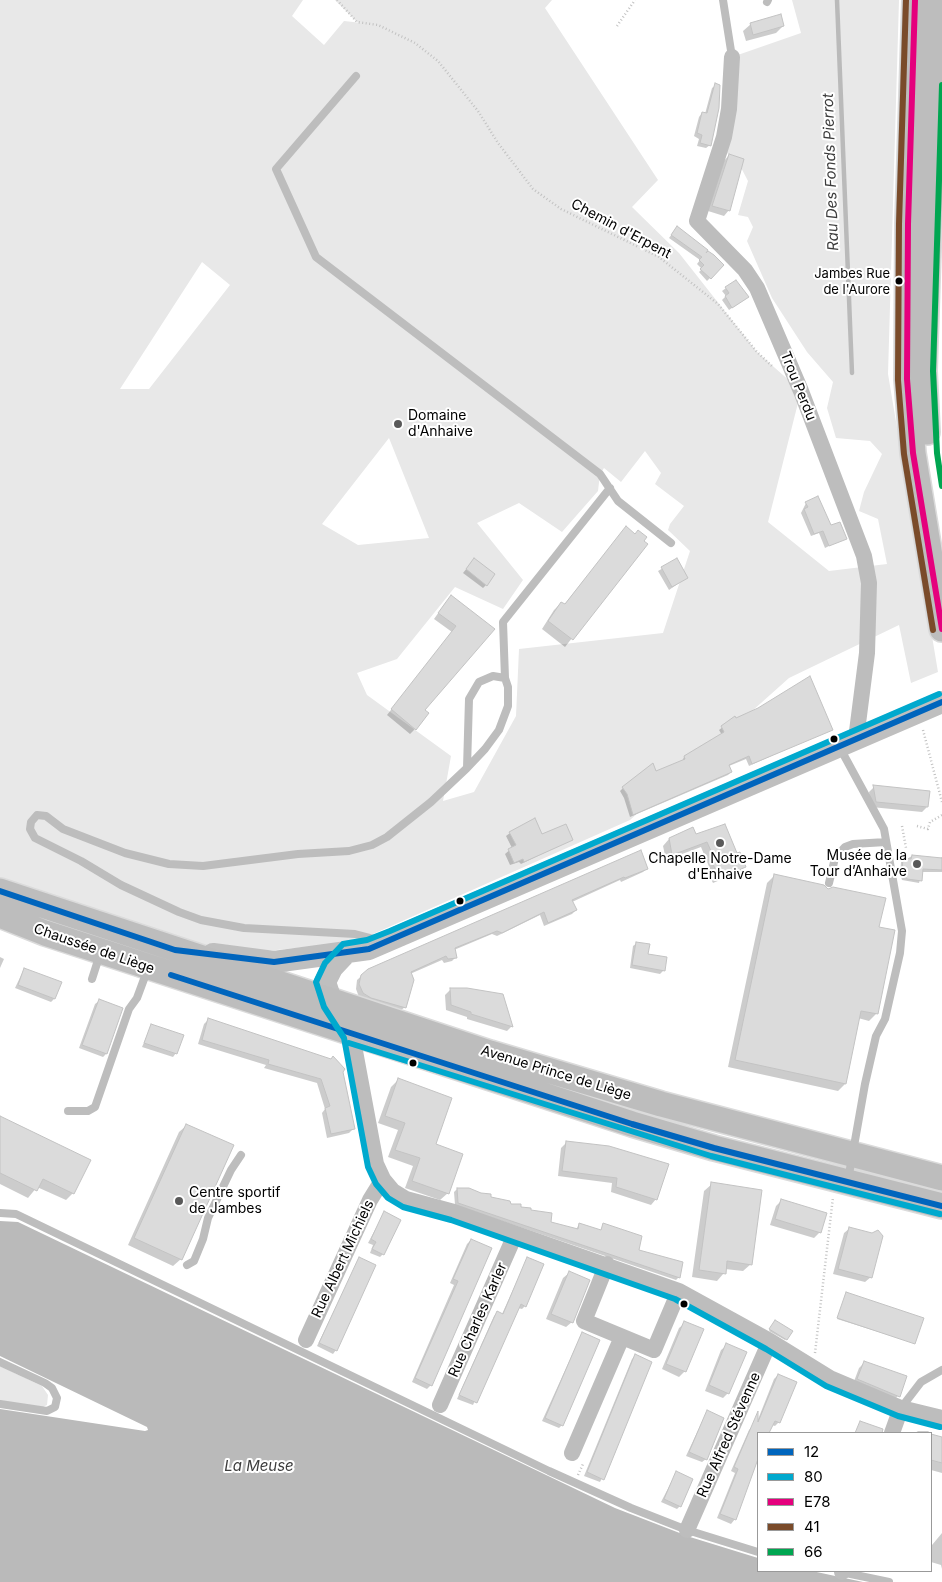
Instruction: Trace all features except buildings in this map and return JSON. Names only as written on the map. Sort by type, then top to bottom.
[{"type":"main road","points":[[914,0],[926,225],[907,379],[913,454],[942,629]]},
{"type":"main road","points":[[936,0],[926,225],[925,380],[928,454],[942,541]]},
{"type":"main road","name":"Chaussée de Liège","points":[[0,891],[175,950]]},
{"type":"main road","name":"Chaussée de Liège","points":[[0,915],[101,952],[352,1035]]},
{"type":"main road","name":"Avenue Prince de Liège","points":[[175,950],[332,1002],[661,1104],[853,1157],[942,1178]]},
{"type":"main road","name":"Avenue Prince de Liège","points":[[352,1035],[841,1187],[942,1206]]},
{"type":"street","name":"Trou Perdu","points":[[732,57],[729,109],[724,137],[697,221],[745,270],[757,288],[801,391],[864,556],[869,584],[867,653],[848,743]]},
{"type":"street","name":"Chaussée de Liège","points":[[175,950],[274,962],[346,952],[377,945],[942,702]]},
{"type":"street","name":"Chaussée de Liège","points":[[332,1002],[349,965],[377,945]]},
{"type":"street","points":[[346,952],[332,968],[326,982],[332,1002],[352,1035],[376,1164],[383,1179],[393,1191],[406,1199],[454,1212],[607,1264],[679,1291],[770,1341],[830,1378],[901,1408],[942,1418]]},
{"type":"street","name":"Rue Albert Michiels","points":[[306,1340],[370,1200],[383,1179]]},
{"type":"street","name":"Rue Charles Karler","points":[[440,1405],[515,1234]]},
{"type":"street","points":[[607,1264],[584,1321],[654,1350],[679,1291]]},
{"type":"street","points":[[572,1453],[622,1337]]},
{"type":"street","name":"Rue Alfred Stévenne","points":[[688,1530],[770,1341]]},
{"type":"street","points":[[892,1432],[901,1408]]},
{"type":"lane","points":[[723,1],[732,57]]},
{"type":"lane","points":[[356,76],[276,169],[316,257],[600,474],[618,500],[671,543]]},
{"type":"lane","points":[[377,945],[355,934],[244,928],[201,920],[121,885],[81,861],[35,838],[30,828],[31,822],[37,815],[46,816],[63,829],[124,853],[169,864],[202,866],[298,854],[349,851],[372,845],[387,837],[431,802],[467,768],[485,749],[499,730],[508,706],[503,622],[610,488]]},
{"type":"lane","points":[[467,768],[469,700],[479,682],[493,676],[505,678]]},
{"type":"lane","points":[[841,1187],[853,1157],[876,1036],[885,1019],[900,953],[902,930],[884,829],[848,743]]},
{"type":"lane","points":[[829,883],[835,858],[845,847],[853,844],[886,842]]},
{"type":"lane","points":[[92,979],[101,952]]},
{"type":"lane","points":[[68,1111],[88,1111],[95,1107],[129,1009],[137,998],[148,967]]},
{"type":"lane","points":[[187,1265],[194,1261],[203,1239],[208,1218],[231,1170],[241,1155]]},
{"type":"lane","points":[[0,1213],[16,1214],[549,1471],[631,1508],[688,1530],[757,1552]]},
{"type":"lane","points":[[0,1362],[45,1383],[52,1388],[57,1398],[55,1407],[47,1411],[0,1404]]},
{"type":"lane","points":[[901,1408],[920,1382],[942,1370]]},
{"type":"lane","points":[[862,1573],[889,1582]]},
{"type":"path","name":"Chemin d'Erpent","points":[[337,0],[358,22],[378,25],[415,43],[438,61],[478,111],[498,143],[533,189],[561,209],[659,257],[718,304],[757,352],[779,372]]},
{"type":"path","points":[[616,26],[635,0]]},
{"type":"path","points":[[918,711],[942,802]]},
{"type":"path","points":[[917,826],[928,830],[930,822],[942,815]]},
{"type":"path","points":[[902,826],[906,848]]},
{"type":"path","points":[[814,1369],[832,1210],[841,1187]]},
{"type":"shaded area","points":[[0,0],[303,0],[292,16],[324,45],[344,21],[362,23],[357,22],[335,0],[552,0],[545,8],[658,180],[632,207],[679,253],[757,352],[801,391],[768,522],[829,571],[887,564],[878,519],[859,511],[864,492],[882,454],[870,441],[836,438],[827,408],[833,382],[807,352],[772,298],[747,241],[753,227],[748,217],[738,215],[748,181],[735,156],[720,151],[732,57],[801,33],[792,0],[899,0],[888,374],[938,672],[911,683],[899,625],[789,678],[630,820],[355,942],[257,952],[172,942],[0,878]],"holes":[[[202,262],[230,285],[149,389],[120,389]],[[389,438],[429,538],[358,545],[322,524]],[[645,451],[661,473],[655,484],[684,506],[670,524],[668,530],[690,551],[663,633],[519,649],[516,716],[474,792],[443,801],[451,756],[367,695],[357,673],[397,659],[455,587],[503,609],[523,580],[477,523],[519,503],[562,532],[598,491],[600,474],[604,468],[621,482]]]},
{"type":"shaded area","points":[[0,1366],[42,1386],[48,1395],[47,1405],[43,1407],[0,1402]]},
{"type":"water","name":"La Meuse","points":[[0,1221],[18,1222],[615,1508],[690,1537],[757,1558],[757,1572],[817,1572],[863,1582],[0,1582],[0,1409],[148,1430],[147,1427],[0,1356]]},
{"type":"waterway","name":"Rau Des Fonds Pierrot","points":[[837,0],[852,373]]},
{"type":"transit line","name":"41","points":[[906,0],[899,224],[898,380],[904,454],[933,630]]},
{"type":"transit line","name":"E78","points":[[915,0],[908,224],[907,379],[913,453],[942,629]]},
{"type":"transit line","name":"66","points":[[942,85],[933,371],[937,453],[942,486]]},
{"type":"transit line","name":"80","points":[[939,694],[390,931],[367,940],[343,944],[325,963],[316,982],[324,1007],[344,1038],[368,1167],[376,1184],[388,1198],[403,1207],[451,1220],[675,1299],[766,1349],[826,1386],[898,1416],[940,1427]]},
{"type":"transit line","name":"12","points":[[0,891],[175,950],[274,962],[369,949],[942,702]]},
{"type":"transit line","name":"12","points":[[171,975],[632,1124],[714,1148],[942,1206]]},
{"type":"transit line","name":"80","points":[[349,1043],[711,1156],[940,1214]]},
{"type":"place","name":"Jambes Rue de l'Aurore","points":[[899,281]]},
{"type":"place","name":"Domaine d'Anhaive","points":[[398,424]]},
{"type":"place","name":"Chapelle Notre-Dame d'Enhaive","points":[[720,843]]},
{"type":"place","name":"Musée de la Tour d’Anhaive","points":[[917,864]]},
{"type":"place","name":"Centre sportif de Jambes","points":[[179,1201]]}]
